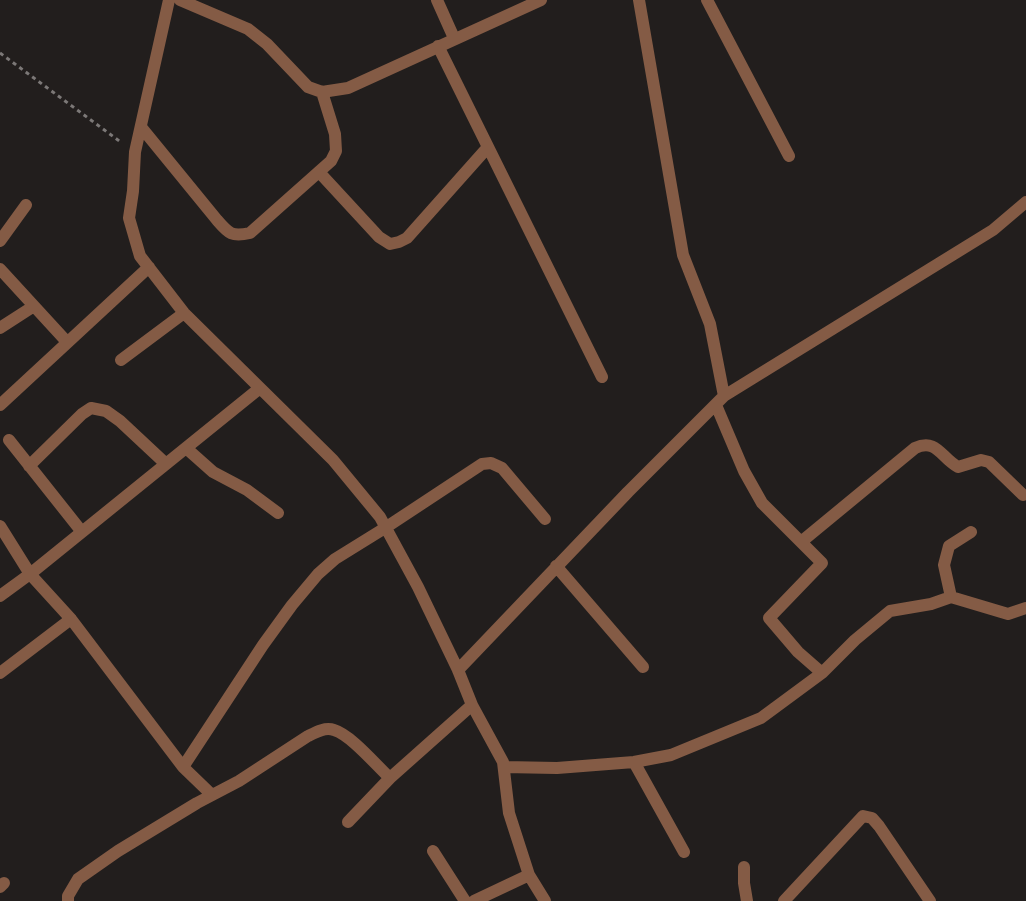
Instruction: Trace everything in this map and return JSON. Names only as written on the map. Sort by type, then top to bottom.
[{"type":"street","points":[[169,0],[136,152],[129,218],[140,256],[184,314],[333,460],[380,517],[418,587],[458,670],[472,705],[499,753],[504,768],[509,813],[529,875],[545,901]]},
{"type":"street","points":[[180,0],[248,29],[267,44],[308,87],[322,92],[348,88],[454,38],[541,0]]},
{"type":"street","points":[[436,0],[454,38]]},
{"type":"street","points":[[639,0],[683,255],[710,324],[720,401],[753,488],[762,503],[822,563],[769,618],[798,652],[822,673]]},
{"type":"street","points":[[707,0],[789,156]]},
{"type":"street","points":[[438,46],[602,377]]},
{"type":"street","points":[[141,127],[217,220],[227,231],[238,236],[250,233],[332,162],[336,150],[335,134],[322,92]]},
{"type":"street","points":[[319,172],[379,237],[390,244],[407,238],[488,147]]},
{"type":"street","points":[[458,670],[556,566],[720,401],[993,230],[1026,202]]},
{"type":"street","points":[[0,240],[26,205]]},
{"type":"street","points":[[0,405],[149,267]]},
{"type":"street","points":[[0,270],[67,342]]},
{"type":"street","points":[[0,328],[34,306]]},
{"type":"street","points":[[121,360],[184,314]]},
{"type":"street","points":[[0,596],[30,574],[260,388]]},
{"type":"street","points":[[30,466],[82,414],[92,408],[106,411],[120,421],[166,464]]},
{"type":"street","points":[[9,440],[82,532]]},
{"type":"street","points":[[801,542],[915,448],[922,445],[937,448],[949,462],[958,467],[981,460],[989,462],[1023,495]]},
{"type":"street","points":[[186,448],[213,472],[247,490],[278,513]]},
{"type":"street","points":[[183,767],[292,605],[318,574],[335,559],[386,528],[482,464],[491,463],[502,468],[546,519]]},
{"type":"street","points":[[0,526],[30,574],[71,619],[183,767],[212,795]]},
{"type":"street","points":[[951,598],[944,565],[949,546],[971,532]]},
{"type":"street","points":[[556,566],[642,667]]},
{"type":"street","points":[[504,768],[557,768],[634,762],[671,755],[761,718],[822,673],[855,640],[890,611],[931,604],[951,598],[1008,614],[1026,608]]},
{"type":"street","points":[[0,673],[71,619]]},
{"type":"street","points":[[348,822],[390,778],[472,705]]},
{"type":"street","points":[[68,901],[68,896],[78,879],[153,829],[239,781],[319,730],[332,729],[346,736],[390,778]]},
{"type":"street","points":[[634,762],[684,852]]},
{"type":"street","points":[[784,901],[863,816],[872,818],[879,826],[930,901]]},
{"type":"street","points":[[433,851],[465,901]]},
{"type":"street","points":[[744,867],[746,901]]},
{"type":"street","points":[[474,901],[529,875]]},
{"type":"path","points":[[0,52],[136,152]]}]
